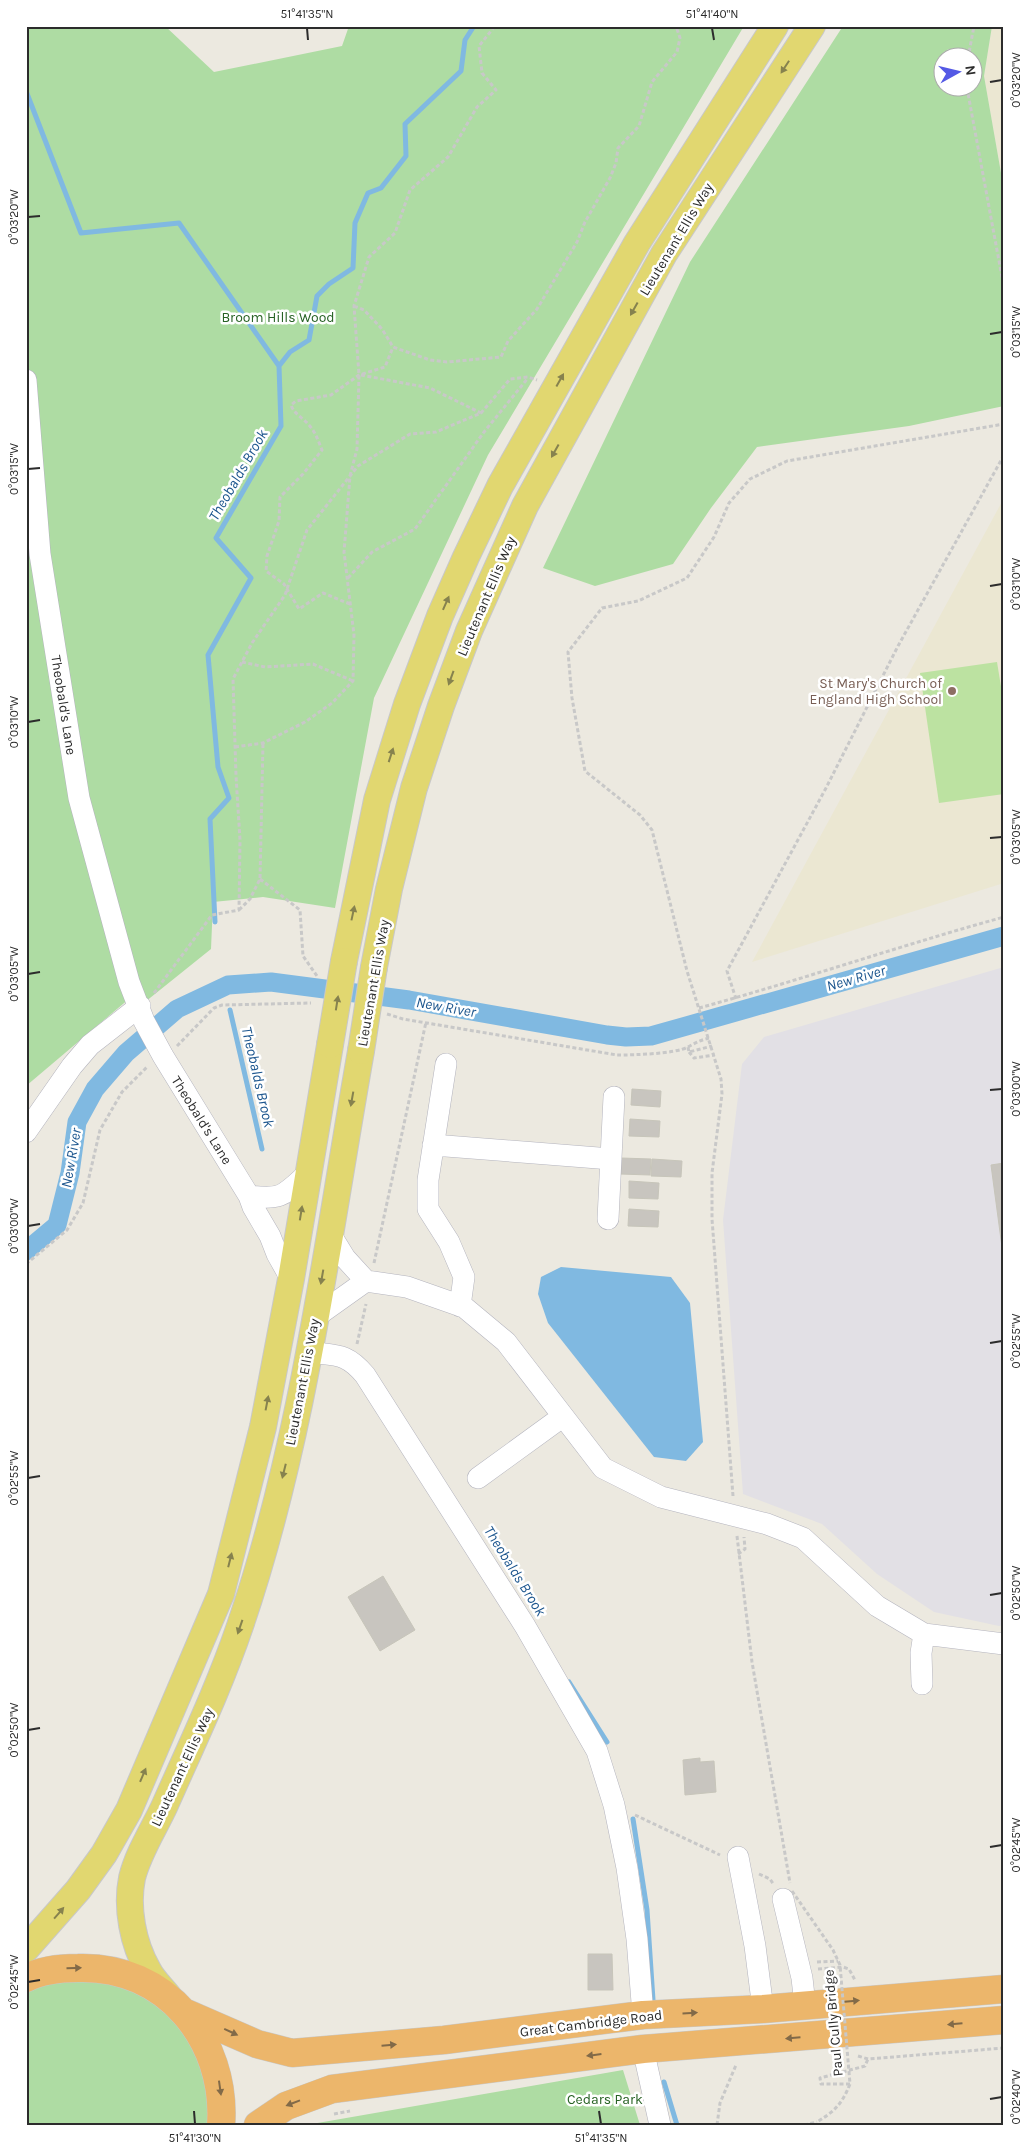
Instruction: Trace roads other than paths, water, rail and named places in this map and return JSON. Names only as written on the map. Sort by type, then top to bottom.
[{"type":"highway","points":[[26,1978],[59,1968],[93,1967],[124,1973],[149,1984],[178,2006],[206,2043],[218,2072],[222,2105],[221,2125]]},
{"type":"highway","name":"Great Cambridge Road","points":[[178,2006],[256,2044],[292,2053],[444,2040],[643,2015],[763,2009],[1004,1989]]},
{"type":"highway","points":[[258,2125],[286,2106],[332,2089],[643,2049],[1004,2020]]},
{"type":"main road","name":"Lieutenant Ellis Way","points":[[26,1949],[78,1890],[104,1854],[129,1810],[221,1594],[263,1427],[291,1279],[344,961],[377,800],[407,704],[440,616],[500,486],[637,243],[776,26]]},
{"type":"main road","name":"Lieutenant Ellis Way","points":[[178,2006],[148,1970],[134,1934],[130,1910],[132,1878],[142,1851],[210,1707],[240,1627],[268,1535],[292,1437],[308,1352],[389,889],[414,788],[468,631],[525,506],[664,254],[812,26]]},
{"type":"street","name":"Theobald's Lane","points":[[26,380],[40,554],[79,798],[129,982],[157,1053],[249,1196],[291,1279]]},
{"type":"street","points":[[26,1132],[72,1066],[90,1045],[142,1013]]},
{"type":"street","points":[[446,1064],[428,1180],[428,1209],[449,1242],[464,1276],[460,1306]]},
{"type":"street","points":[[608,1219],[614,1097]]},
{"type":"street","points":[[433,1145],[611,1159]]},
{"type":"street","points":[[249,1196],[270,1198],[282,1196],[307,1174]]},
{"type":"street","points":[[329,1232],[345,1258],[368,1282],[407,1287],[460,1306],[506,1342],[603,1468],[661,1497],[767,1524],[803,1538],[877,1606],[924,1634],[1004,1644]]},
{"type":"street","points":[[314,1318],[368,1282]]},
{"type":"street","points":[[308,1352],[342,1356],[353,1361],[366,1375],[529,1634],[597,1750],[614,1805],[627,1868],[643,2015]]},
{"type":"street","points":[[478,1478],[562,1417]]},
{"type":"street","points":[[922,1684],[921,1653],[924,1634]]},
{"type":"street","points":[[739,1861],[755,1946],[763,2009]]},
{"type":"street","points":[[788,1895],[802,1978],[804,2005]]},
{"type":"street","points":[[643,2049],[660,2125]]},
{"type":"water","points":[[561,1267],[671,1277],[690,1303],[703,1442],[686,1461],[654,1457],[548,1323],[538,1294],[541,1277]]},
{"type":"waterway","name":"Theobalds Brook","points":[[215,922],[210,819],[229,798],[218,767],[208,655],[251,578],[216,538],[281,426],[279,366],[290,352],[309,340],[317,296],[329,284],[353,268],[355,223],[368,193],[381,188],[406,156],[405,124],[461,71],[465,40],[474,26]]},
{"type":"waterway","points":[[26,91],[81,233],[179,223],[279,366]]},
{"type":"waterway","name":"New River","points":[[26,1251],[57,1225],[70,1173],[77,1122],[95,1089],[126,1053],[177,1009],[228,985],[271,982],[409,1000],[607,1035],[626,1037],[651,1036],[1004,936]]},
{"type":"waterway","name":"Theobalds Brook","points":[[230,1010],[262,1149]]},
{"type":"waterway","name":"Theobalds Brook","points":[[569,1682],[607,1742]]},
{"type":"waterway","name":"Theobalds Brook","points":[[633,1819],[647,1910],[653,2000]]},
{"type":"waterway","name":"Theobalds Brook","points":[[664,2082],[677,2125]]},
{"type":"place","name":"St Mary's Church of England High School","points":[[952,691]]},
{"type":"park label","name":"Broom Hills Wood","points":[[278,317]]},
{"type":"park label","name":"Cedars Park","points":[[605,2099]]}]
